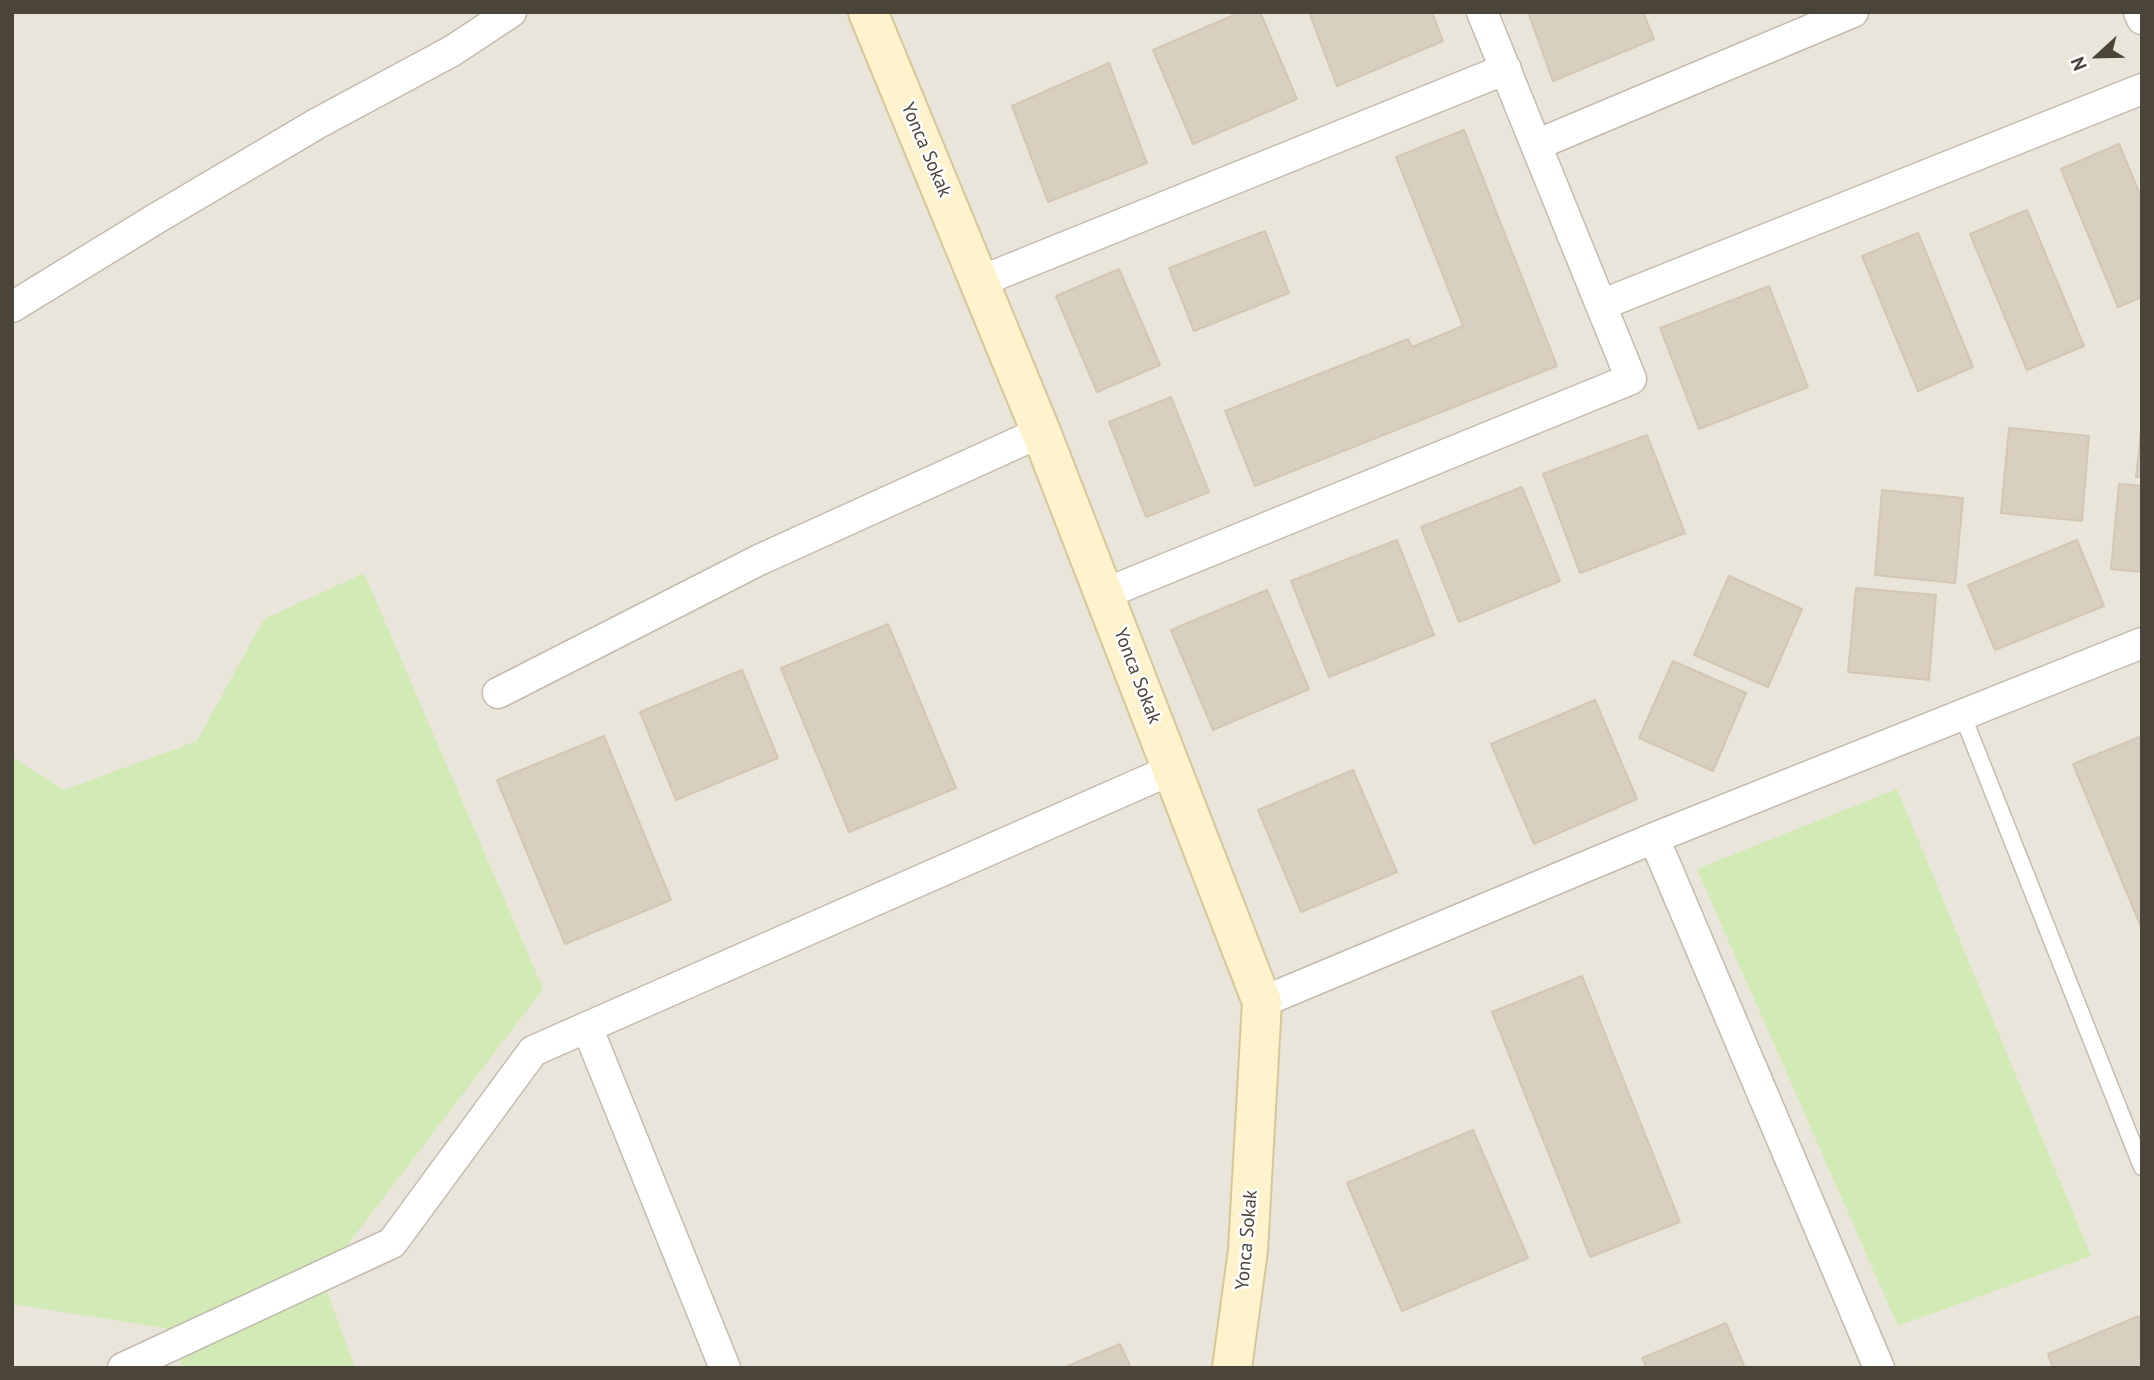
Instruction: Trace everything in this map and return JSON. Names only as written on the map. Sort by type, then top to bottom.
[{"type":"street","points":[[12,307],[318,122],[452,51],[511,12]]},
{"type":"street","name":"Yonca Sokak","points":[[868,12],[981,281],[1262,1002],[1248,1250],[1232,1368]]},
{"type":"street","points":[[1104,594],[1631,379],[1482,12]]},
{"type":"street","points":[[1536,145],[1853,12]]},
{"type":"street","points":[[2139,12],[2142,19]]},
{"type":"street","points":[[981,281],[1506,69]]},
{"type":"street","points":[[1601,305],[2142,89]]},
{"type":"street","points":[[498,693],[759,559],[1041,432]]},
{"type":"street","points":[[1262,1002],[1654,838],[2142,643]]},
{"type":"street","points":[[122,1368],[392,1243],[533,1051],[1172,769]]},
{"type":"street","points":[[1654,838],[1879,1368]]},
{"type":"street","points":[[587,1027],[724,1368]]},
{"type":"lane","points":[[1962,715],[2142,1167]]},
{"type":"shaded area","points":[[12,12],[2142,12],[2142,1368],[12,1368]]},
{"type":"green space","points":[[364,573],[543,989],[322,1278],[355,1368],[182,1368],[165,1328],[12,1304],[12,757],[64,790],[197,741],[264,619]]},
{"type":"green space","points":[[1897,789],[2091,1256],[1898,1326],[1697,869]]},
{"type":"building","points":[[1241,12],[1260,12],[1297,99],[1193,144],[1153,50]]},
{"type":"building","points":[[1309,12],[1432,12],[1443,41],[1337,86]]},
{"type":"building","points":[[1528,12],[1643,12],[1654,39],[1553,81]]},
{"type":"building","points":[[1109,63],[1147,163],[1048,202],[1012,106]]},
{"type":"building","points":[[1464,130],[1557,366],[1255,486],[1225,411],[1408,339],[1412,347],[1463,326],[1396,157]]},
{"type":"building","points":[[2119,144],[2142,199],[2142,297],[2118,307],[2061,169]]},
{"type":"building","points":[[2027,210],[2084,346],[2027,370],[1970,234]]},
{"type":"building","points":[[1265,231],[1289,293],[1194,331],[1169,268]]},
{"type":"building","points":[[1918,233],[1973,367],[1918,391],[1862,256]]},
{"type":"building","points":[[1119,269],[1160,365],[1097,392],[1056,296]]},
{"type":"building","points":[[1769,286],[1808,387],[1699,429],[1660,328]]},
{"type":"building","points":[[1171,397],[1209,492],[1146,517],[1109,422]]},
{"type":"building","points":[[2142,422],[2142,477],[2136,477]]},
{"type":"building","points":[[2009,428],[2089,436],[2082,521],[2001,513]]},
{"type":"building","points":[[1647,435],[1685,533],[1580,573],[1543,474]]},
{"type":"building","points":[[2119,484],[2142,486],[2142,572],[2111,569]]},
{"type":"building","points":[[1522,487],[1560,581],[1459,622],[1421,527]]},
{"type":"building","points":[[1882,490],[1963,498],[1955,583],[1875,575]]},
{"type":"building","points":[[1397,540],[1434,635],[1329,677],[1291,581]]},
{"type":"building","points":[[2077,540],[2104,606],[1995,650],[1968,585]]},
{"type":"building","points":[[1729,576],[1802,609],[1768,687],[1694,655]]},
{"type":"building","points":[[1856,588],[1936,595],[1929,680],[1848,672]]},
{"type":"building","points":[[1267,590],[1309,689],[1213,730],[1171,630]]},
{"type":"building","points":[[888,624],[956,788],[849,832],[781,668]]},
{"type":"building","points":[[1673,661],[1746,693],[1713,771],[1639,738]]},
{"type":"building","points":[[742,670],[778,758],[676,800],[640,712]]},
{"type":"building","points":[[1595,700],[1637,799],[1534,844],[1491,744]]},
{"type":"building","points":[[604,736],[671,900],[565,944],[497,780]]},
{"type":"building","points":[[2142,736],[2142,929],[2073,764]]},
{"type":"building","points":[[1353,770],[1397,872],[1301,912],[1258,810]]},
{"type":"building","points":[[1582,976],[1680,1222],[1590,1257],[1492,1012]]},
{"type":"building","points":[[1473,1130],[1528,1258],[1402,1311],[1347,1183]]},
{"type":"building","points":[[2139,1316],[2142,1322],[2142,1368],[2053,1368],[2048,1354]]},
{"type":"building","points":[[1726,1323],[1745,1368],[1647,1368],[1642,1358]]},
{"type":"building","points":[[1120,1344],[1131,1368],[1063,1368]]}]
